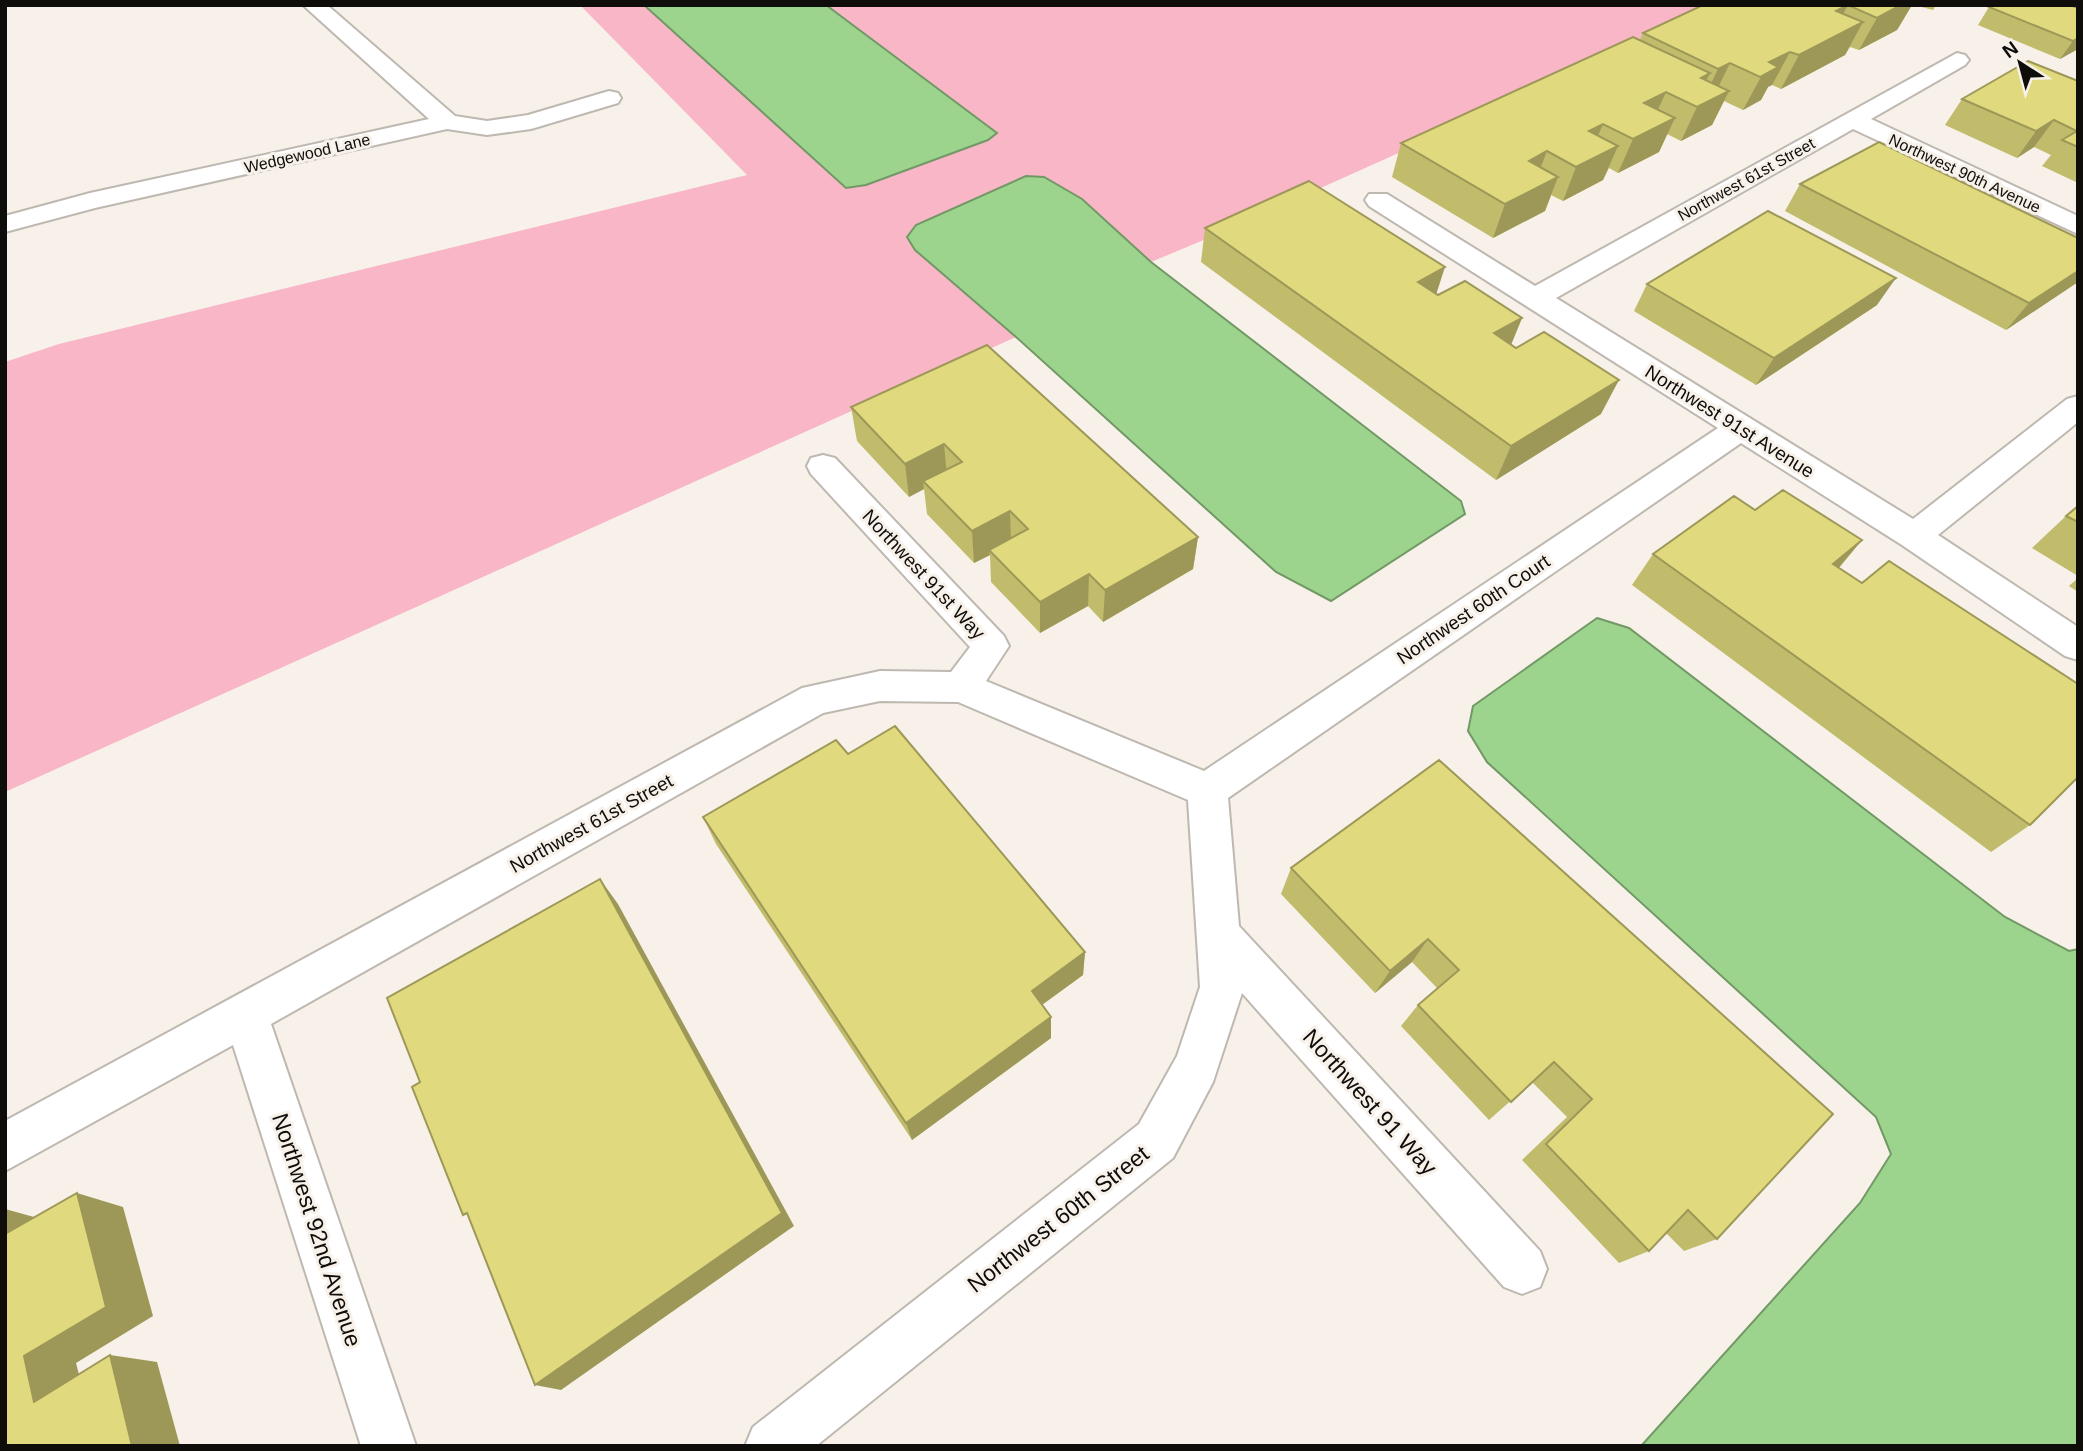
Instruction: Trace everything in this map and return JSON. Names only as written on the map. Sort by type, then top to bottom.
[{"type":"street","points":[[314,5],[447,122]]},
{"type":"street","name":"Northwest 61st Street","points":[[1535,298],[1957,60]]},
{"type":"street","name":"Wedgewood Lane","points":[[5,224],[90,201],[447,122],[487,128],[531,122],[609,98]]},
{"type":"street","name":"Northwest 90th Avenue","points":[[1852,119],[2078,226]]},
{"type":"street","name":"Northwest 91st Avenue","points":[[1378,201],[1914,536],[2078,646]]},
{"type":"street","points":[[1914,536],[2078,406]]},
{"type":"street","name":"Northwest 60th Court","points":[[1207,790],[1740,428]]},
{"type":"street","name":"Northwest 91st Way","points":[[823,466],[991,646],[961,687]]},
{"type":"street","name":"Northwest 61st Street","points":[[5,1147],[815,699],[880,686],[961,687],[1207,790]]},
{"type":"street","name":"Northwest 60th Street","points":[[772,1446],[1156,1141],[1197,1066],[1222,988],[1207,790]]},
{"type":"street","name":"Northwest 91 Way","points":[[1218,934],[1522,1269]]},
{"type":"street","name":"Northwest 92nd Avenue","points":[[246,1014],[389,1446]]},
{"type":"shaded area","points":[[580,5],[1728,5],[1151,262],[1082,199],[1026,176],[916,225],[907,237],[915,250],[1016,337],[5,792],[5,362],[59,344],[747,175]]},
{"type":"shaded area","points":[[644,5],[826,5],[997,133],[988,140],[866,185],[846,188]]},
{"type":"shaded area","points":[[1026,176],[1044,177],[1082,199],[1151,262],[1461,501],[1465,514],[1331,601],[1276,572],[1016,337],[915,250],[907,237],[916,225]]},
{"type":"shaded area","points":[[1597,618],[1629,628],[2005,917],[2069,951],[2078,949],[2078,1446],[1641,1446],[1860,1203],[1891,1154],[1876,1117],[1487,762],[1468,731],[1473,706]]},
{"type":"building","points":[[1703,5],[1848,5],[1836,11],[1863,22],[1799,55],[1790,52],[1769,62],[1778,67],[1760,77],[1730,63],[1718,69],[1643,33]]},
{"type":"building","points":[[1848,5],[1901,5],[1877,18]]},
{"type":"building","points":[[2070,5],[2078,8],[2078,38],[2073,41],[1989,7]]},
{"type":"building","points":[[1633,37],[1710,73],[1701,78],[1729,91],[1697,107],[1666,92],[1644,103],[1675,118],[1633,139],[1603,124],[1589,131],[1618,146],[1576,167],[1547,151],[1529,161],[1558,177],[1505,204],[1401,143]]},
{"type":"building","points":[[2028,61],[2078,81],[2078,147],[2062,140],[2077,131],[2054,120],[2036,131],[1962,99]]},
{"type":"building","points":[[1879,142],[2078,238],[2078,271],[2029,303],[1800,184]]},
{"type":"building","points":[[1309,181],[1445,267],[1418,282],[1438,295],[1465,281],[1522,318],[1494,333],[1516,348],[1544,332],[1619,380],[1511,446],[1205,228]]},
{"type":"building","points":[[1768,211],[1896,278],[1774,358],[1647,284]]},
{"type":"building","points":[[987,345],[1198,537],[1105,590],[1089,574],[1040,602],[989,550],[1028,529],[1010,511],[972,531],[923,481],[962,462],[944,444],[905,464],[851,407]]},
{"type":"building","points":[[1783,490],[1862,540],[1833,564],[1862,583],[1889,561],[2078,684],[2078,777],[2030,825],[1653,554],[1734,496],[1755,510]]},
{"type":"building","points":[[2078,506],[2078,522],[2066,516]]},
{"type":"building","points":[[895,726],[1085,952],[1032,991],[1051,1017],[906,1123],[703,817],[836,740],[848,754]]},
{"type":"building","points":[[1439,760],[1833,1114],[1717,1239],[1688,1210],[1649,1251],[1546,1144],[1592,1099],[1554,1062],[1511,1102],[1418,1005],[1459,970],[1428,939],[1390,971],[1291,868]]},
{"type":"building","points":[[600,879],[782,1213],[535,1385],[467,1213],[463,1215],[412,1087],[420,1082],[387,998]]},
{"type":"building","points":[[77,1193],[106,1307],[24,1356],[34,1402],[110,1355],[132,1446],[5,1446],[5,1234]]}]
